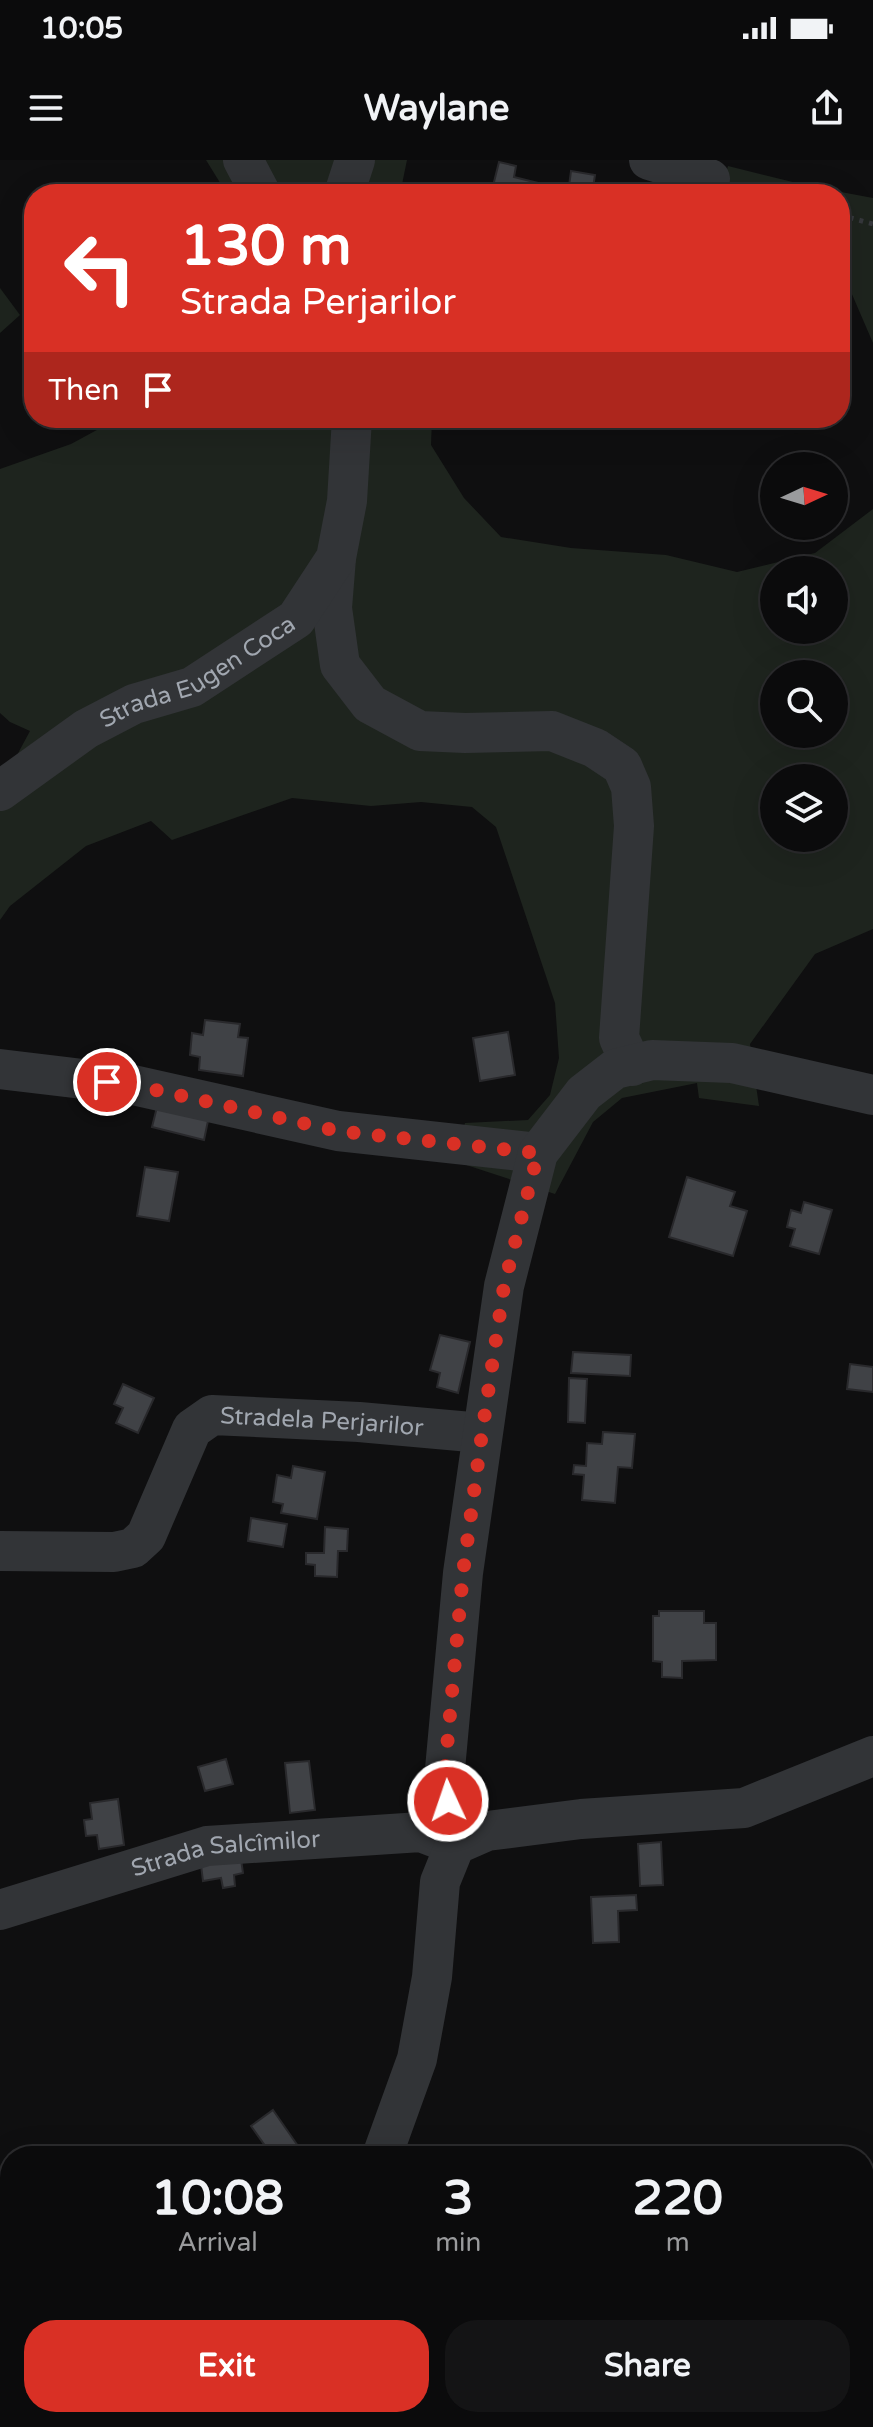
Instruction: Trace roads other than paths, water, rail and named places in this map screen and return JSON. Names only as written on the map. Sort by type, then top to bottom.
[{"type":"street","points":[[243,160],[256,184]]},
{"type":"street","points":[[347,184],[355,160]]},
{"type":"street","points":[[649,160],[710,179]]},
{"type":"street","name":"Strada Eugen Coca","points":[[0,791],[86,729],[134,704],[192,687],[296,619],[336,558],[347,501],[351,428]]},
{"type":"street","points":[[336,558],[332,608],[340,665],[370,704],[420,731],[552,731],[595,748],[622,766],[631,787],[634,826],[619,1038],[632,1066]]},
{"type":"street","points":[[386,2146],[417,2059],[432,1977],[440,1882],[455,1845],[444,1780],[463,1573],[504,1286],[538,1153],[584,1093],[615,1069],[652,1060],[732,1063],[873,1095]]},
{"type":"street","points":[[0,1069],[133,1085],[338,1131],[538,1153]]},
{"type":"street","name":"Stradela Perjarilor","points":[[0,1551],[114,1552],[133,1548],[146,1536],[192,1429],[212,1415],[359,1422],[482,1433]]},
{"type":"street","points":[[455,1845],[487,1831],[581,1819],[744,1808],[873,1756]]},
{"type":"street","name":"Strada Salcîmilor","points":[[0,1910],[207,1846],[421,1832],[455,1845]]}]
